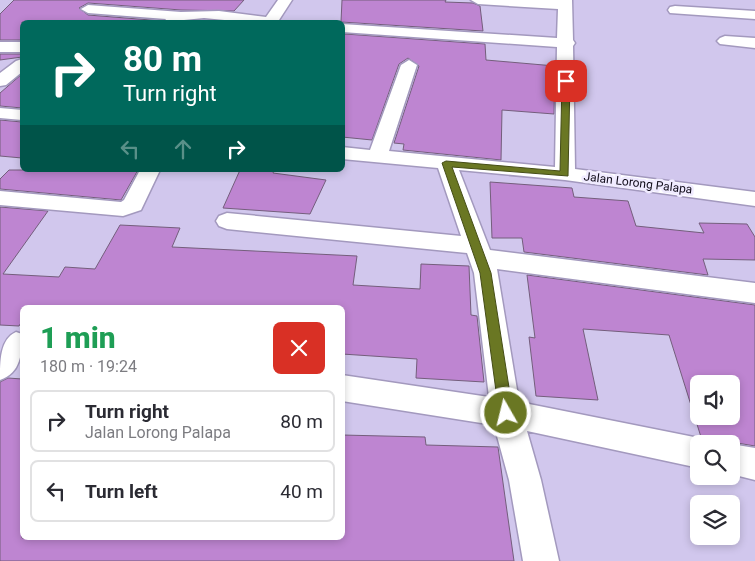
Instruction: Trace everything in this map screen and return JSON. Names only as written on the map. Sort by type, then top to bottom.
[{"type":"street","points":[[272,20],[285,0]]},
{"type":"street","points":[[478,0],[565,3],[567,43],[565,174]]},
{"type":"street","points":[[88,9],[175,20],[197,14],[252,20]]},
{"type":"street","points":[[675,10],[755,15]]},
{"type":"street","points":[[345,28],[567,43]]},
{"type":"street","points":[[725,41],[755,43]]},
{"type":"street","points":[[0,46],[20,47]]},
{"type":"street","points":[[377,157],[409,65]]},
{"type":"street","points":[[0,81],[20,66]]},
{"type":"street","points":[[0,113],[20,115]]},
{"type":"street","name":"Jalan Lorong Palapa","points":[[345,153],[565,174],[755,199]]},
{"type":"street","points":[[446,163],[486,273],[506,413],[525,480],[540,561]]},
{"type":"street","points":[[0,198],[123,209],[133,205],[149,172]]},
{"type":"street","points":[[228,221],[479,252],[755,294]]},
{"type":"street","points":[[0,368],[13,342]]},
{"type":"street","points":[[345,388],[506,413],[690,450]]},
{"type":"street","points":[[740,461],[755,464]]},
{"type":"building","points":[[14,0],[244,0],[234,11],[181,10],[88,3],[79,8],[88,15],[150,20],[20,20],[20,40],[0,40],[0,14]]},
{"type":"building","points":[[342,0],[446,0],[445,2],[473,3],[480,6],[483,31],[345,22],[345,20],[341,20]]},
{"type":"building","points":[[345,34],[485,44],[486,60],[555,66],[554,114],[502,110],[501,160],[403,150],[404,144],[394,143],[419,66],[408,58],[399,64],[372,140],[345,137]]},
{"type":"building","points":[[0,54],[20,54],[20,57],[0,60]]},
{"type":"building","points":[[20,76],[20,108],[0,106],[0,93]]},
{"type":"building","points":[[0,120],[20,122],[20,158],[0,156]]},
{"type":"building","points":[[9,170],[20,170],[20,172],[137,172],[121,200],[0,189],[0,179]]},
{"type":"building","points":[[239,172],[273,172],[326,180],[310,214],[223,208]]},
{"type":"building","points":[[490,182],[572,188],[574,197],[628,201],[636,226],[704,233],[699,223],[747,224],[755,237],[755,260],[703,259],[708,275],[524,252],[522,238],[492,238]]},
{"type":"building","points":[[0,207],[48,211],[3,274],[59,277],[65,267],[95,269],[120,225],[180,228],[172,247],[357,256],[353,285],[420,289],[421,264],[469,266],[471,315],[477,316],[484,382],[416,378],[417,359],[345,354],[345,305],[20,305],[19,326],[0,325]]},
{"type":"building","points":[[527,275],[755,305],[755,446],[740,444],[740,435],[700,435],[697,425],[740,425],[740,375],[690,375],[690,402],[669,335],[583,329],[598,400],[536,396],[529,337],[535,338]]},
{"type":"building","points":[[8,378],[20,379],[20,540],[345,540],[345,435],[425,437],[426,445],[498,447],[514,561],[0,561],[0,382]]},
{"type":"route","points":[[506,413],[486,273],[446,163],[565,174],[566,81]]}]
